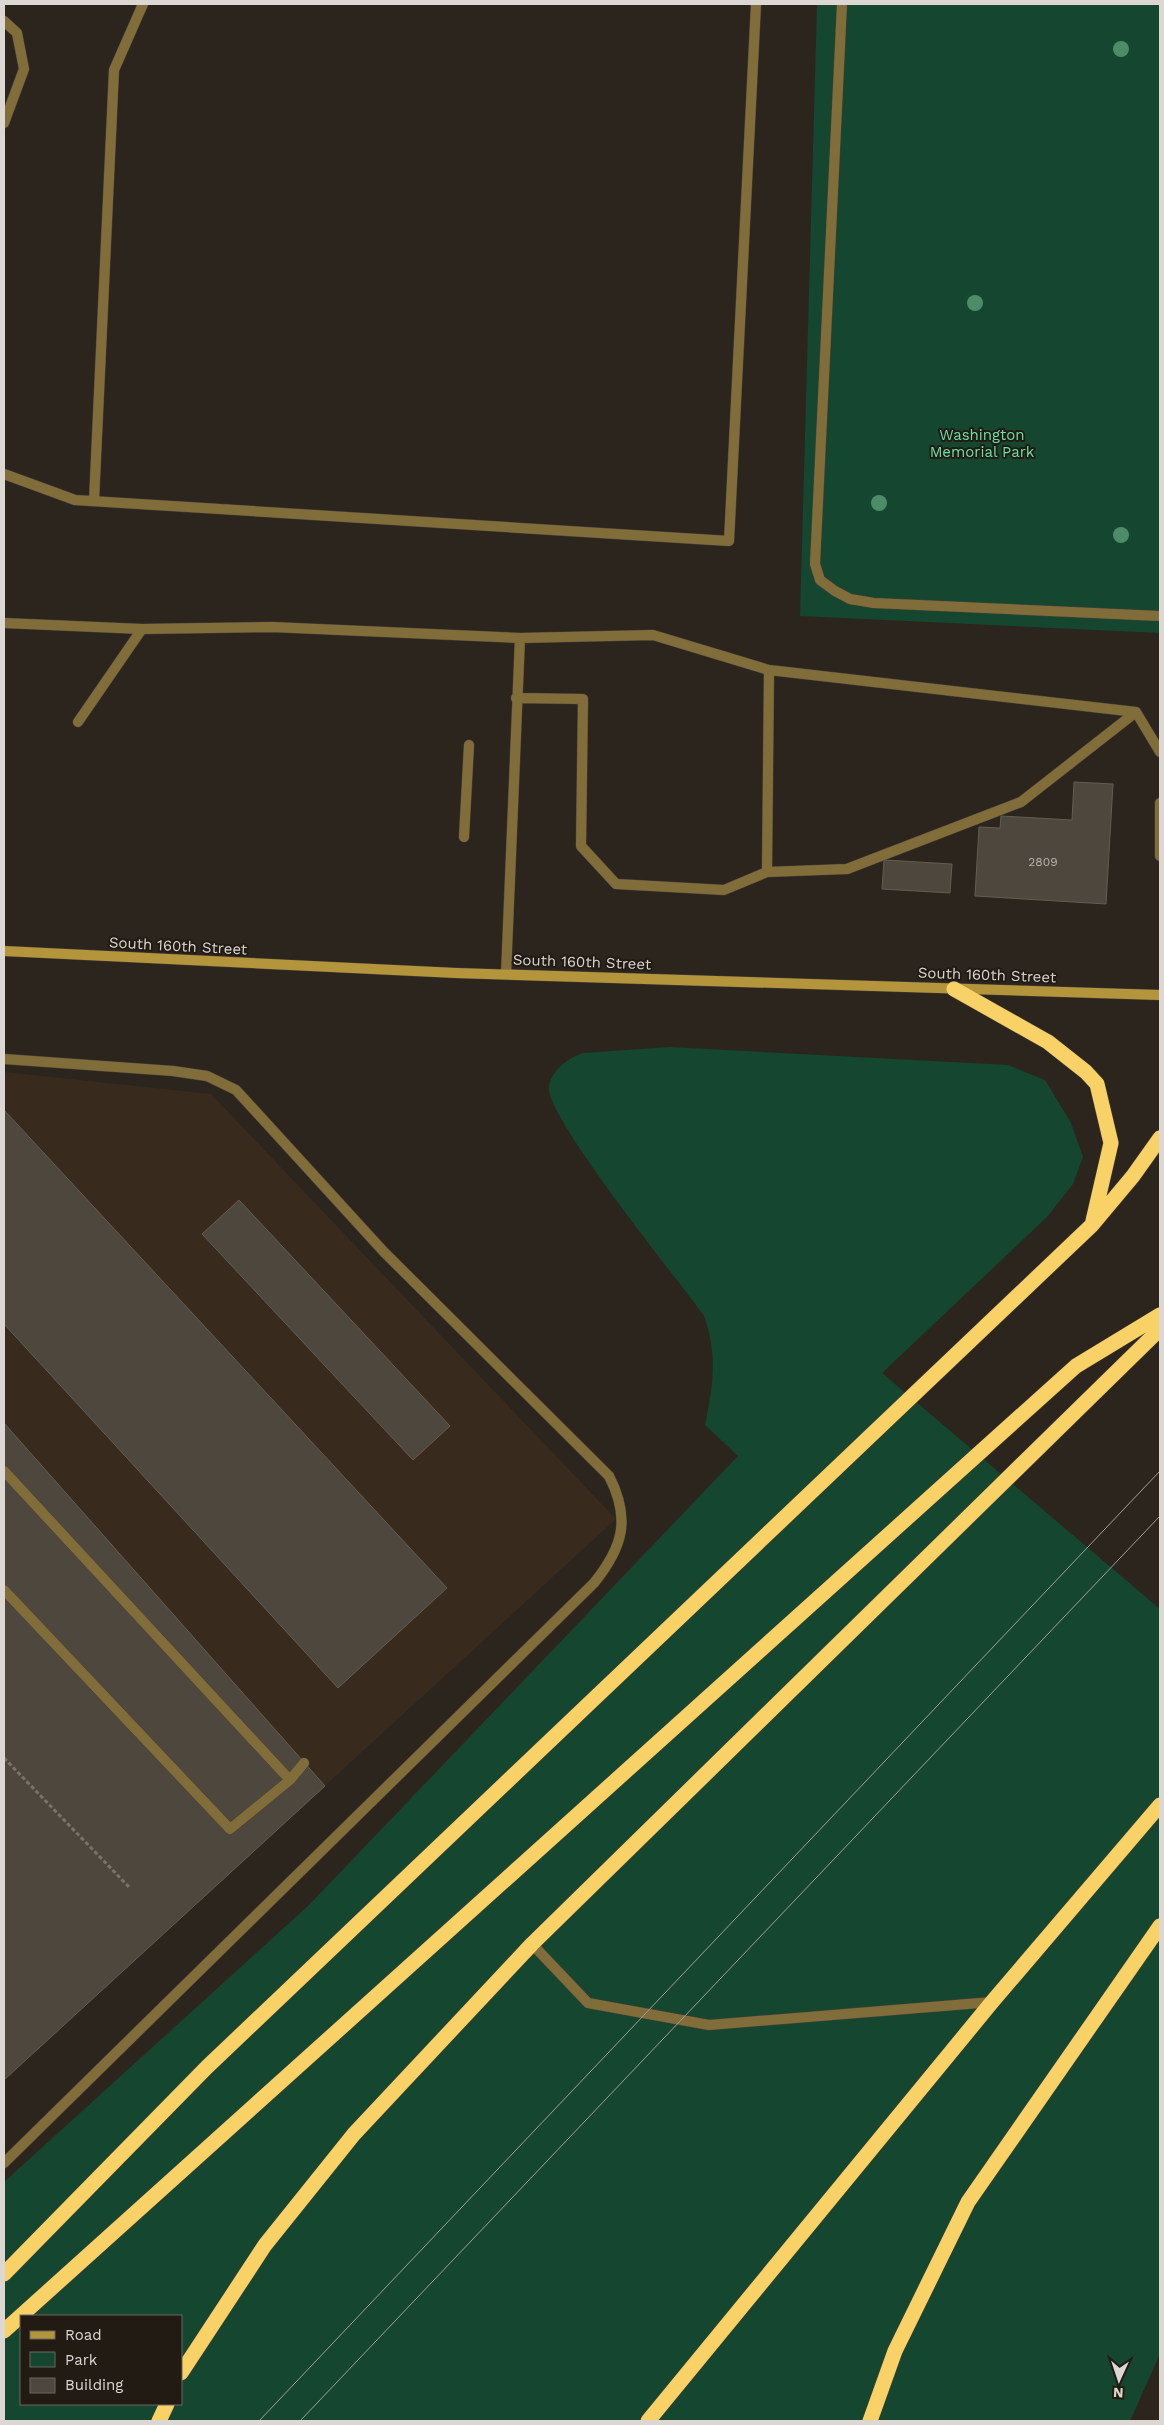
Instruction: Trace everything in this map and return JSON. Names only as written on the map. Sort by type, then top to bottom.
[{"type":"highway","points":[[954,989],[1048,1042],[1086,1072],[1097,1084],[1111,1143],[1092,1225]]},
{"type":"highway","points":[[4,2274],[207,2067],[1092,1225],[1133,1176],[1160,1138]]},
{"type":"highway","points":[[22,2315],[1076,1366],[1160,1316]]},
{"type":"highway","points":[[182,2371],[265,2245],[354,2134],[532,1944],[1160,1329]]},
{"type":"highway","points":[[648,2421],[992,2002],[1160,1805]]},
{"type":"highway","points":[[870,2421],[894,2351],[968,2202],[1160,1926]]},
{"type":"highway","points":[[4,2331],[20,2317]]},
{"type":"highway","points":[[159,2421],[167,2405]]},
{"type":"main road","name":"South 160th Street","points":[[4,951],[188,962],[1160,995]]},
{"type":"lane","points":[[94,501],[114,70],[143,4]]},
{"type":"lane","points":[[4,474],[75,500],[729,541],[756,4]]},
{"type":"lane","points":[[842,4],[815,564],[820,580],[850,599],[874,603],[1160,616]]},
{"type":"lane","points":[[4,21],[17,33],[24,69],[4,123]]},
{"type":"lane","points":[[4,622],[142,629],[272,627],[520,638],[653,635],[769,670],[1136,712]]},
{"type":"lane","points":[[78,722],[142,629]]},
{"type":"lane","points":[[506,974],[520,638]]},
{"type":"lane","points":[[767,872],[769,670]]},
{"type":"lane","points":[[516,698],[583,699],[581,846],[616,884],[724,890],[767,872],[847,869],[1021,802],[1136,712]]},
{"type":"lane","points":[[1136,712],[1160,752]]},
{"type":"lane","points":[[464,838],[469,745]]},
{"type":"lane","points":[[1160,803],[1160,856]]},
{"type":"lane","points":[[4,1059],[173,1071],[207,1076],[236,1090],[384,1252],[609,1476],[620,1503],[621,1528],[618,1544],[610,1563],[594,1583],[4,2162]]},
{"type":"lane","points":[[4,1471],[290,1780]]},
{"type":"lane","points":[[4,1590],[230,1829],[290,1780],[304,1763]]},
{"type":"lane","points":[[532,1944],[588,2003],[709,2025],[992,2002]]},
{"type":"path","points":[[4,1758],[130,1887]]},
{"type":"shaded area","points":[[4,1072],[211,1094],[616,1519],[4,2080]]},
{"type":"green space","name":"Washington Memorial Park","points":[[817,4],[1160,4],[1160,633],[800,616]]},
{"type":"green space","points":[[670,1047],[1008,1065],[1045,1080],[1071,1123],[1083,1157],[1073,1184],[1047,1217],[882,1373],[1160,1609],[1160,2354],[1130,2421],[4,2421],[4,2182],[309,1905],[738,1456],[705,1425],[712,1384],[713,1357],[704,1316],[589,1162],[567,1129],[553,1103],[549,1086],[553,1075],[566,1061],[583,1053]]},
{"type":"building","points":[[1074,782],[1113,784],[1106,904],[975,896],[979,827],[1000,828],[1001,816],[1072,820]]},
{"type":"building","points":[[884,860],[952,864],[950,893],[882,889]]},
{"type":"building","points":[[4,1110],[447,1588],[338,1688],[4,1324]]},
{"type":"building","points":[[239,1200],[450,1426],[413,1460],[202,1234]]},
{"type":"building","points":[[4,1423],[325,1786],[4,2080]]},
{"type":"tram line","points":[[259,2421],[1160,1471]]},
{"type":"tram line","points":[[300,2421],[1160,1516]]}]
